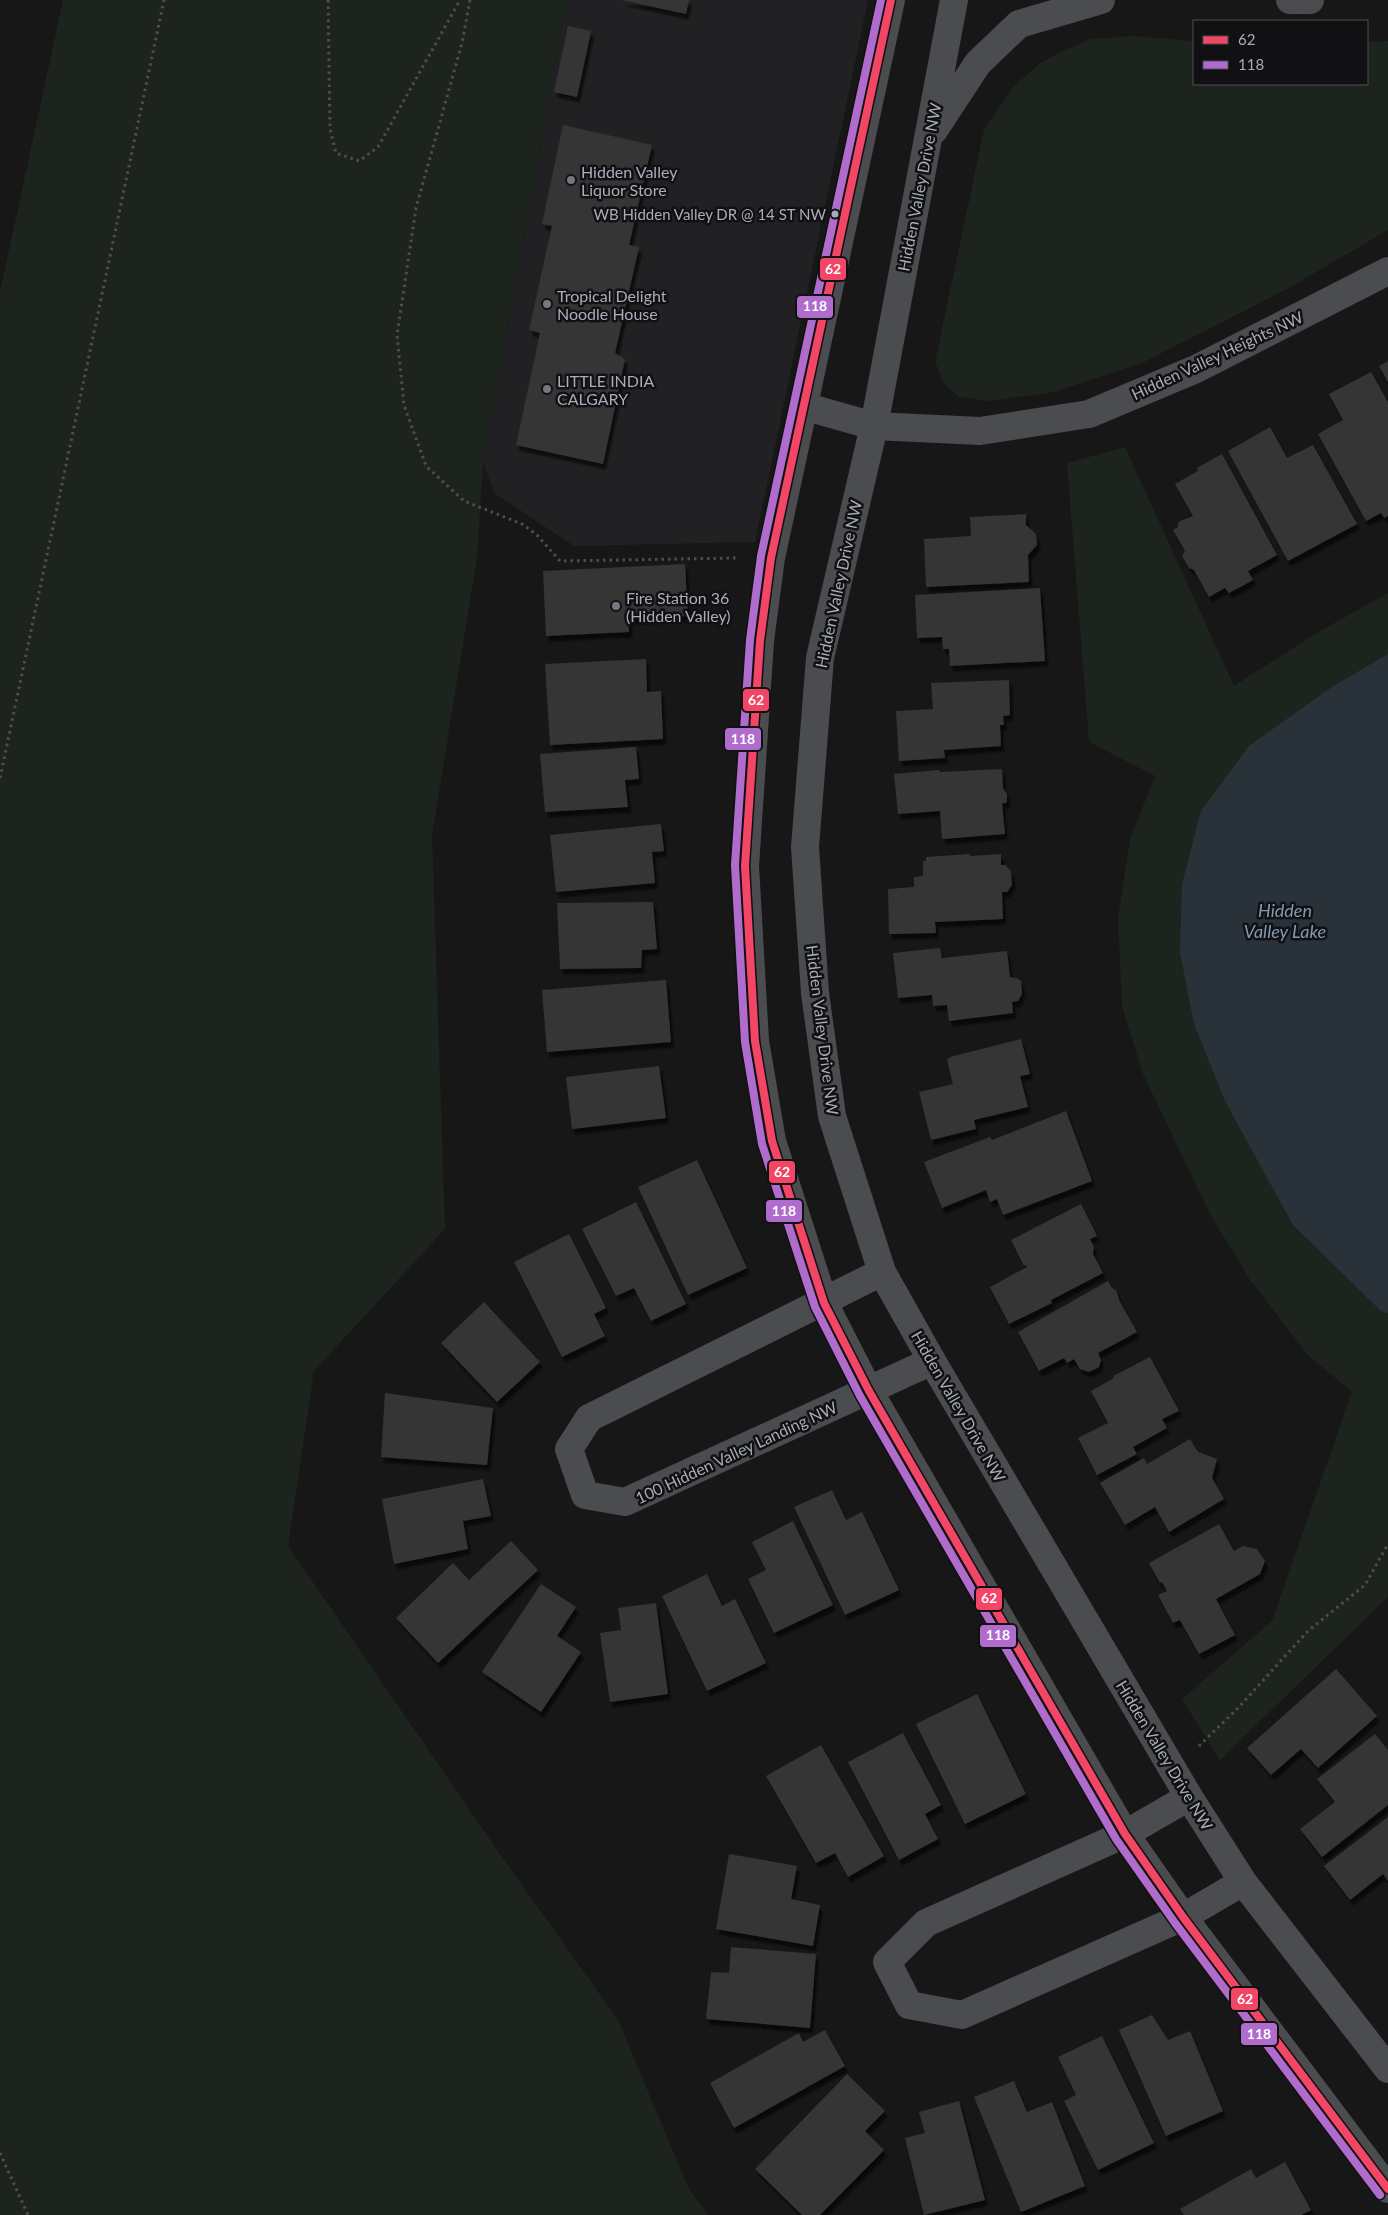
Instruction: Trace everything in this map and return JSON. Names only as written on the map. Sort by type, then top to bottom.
[{"type":"street","points":[[891,0],[772,558],[760,641],[745,866],[755,1042],[772,1141],[824,1303],[869,1391],[1125,1834],[1183,1917],[1388,2189]]},
{"type":"street","name":"Hidden Valley Drive NW","points":[[954,0],[874,426],[820,658],[805,847],[815,993],[832,1116],[882,1272],[932,1361],[1189,1797],[1243,1882],[1388,2069]]},
{"type":"street","points":[[928,140],[978,63],[1019,24],[1101,0]]},
{"type":"street","points":[[1290,0],[1310,0]]},
{"type":"street","name":"Hidden Valley Heights NW","points":[[804,406],[874,426],[980,431],[1089,414],[1196,368],[1388,271]]},
{"type":"street","name":"100 Hidden Valley Landing NW","points":[[882,1272],[824,1303],[589,1418],[568,1449],[585,1495],[626,1502],[932,1361]]},
{"type":"street","points":[[1189,1797],[1125,1834],[926,1923],[887,1962],[908,2005],[962,2015],[1183,1917],[1243,1882]]},
{"type":"path","points":[[0,778],[164,0]]},
{"type":"path","points":[[328,0],[330,129],[336,152],[360,161],[378,147],[460,0]]},
{"type":"path","points":[[470,0],[462,43],[416,208],[397,335],[404,405],[426,466],[464,501],[522,524],[537,535],[560,561],[772,558]]},
{"type":"path","points":[[1198,1746],[1238,1708],[1308,1631],[1365,1585],[1388,1544]]},
{"type":"path","points":[[0,2153],[28,2215]]},
{"type":"shaded area","points":[[63,0],[567,0],[483,462],[477,558],[432,835],[445,1229],[314,1371],[288,1546],[500,1854],[618,2020],[689,2189],[708,2215],[0,2215],[0,292]]},
{"type":"shaded area","points":[[567,0],[868,0],[755,542],[574,546],[494,493],[483,462]]},
{"type":"shaded area","points":[[1133,36],[1193,41],[1193,85],[1368,85],[1368,42],[1388,41],[1388,230],[1289,288],[1142,363],[1054,392],[988,401],[959,397],[944,384],[935,362],[984,130],[1013,87],[1039,64],[1091,39]]},
{"type":"shaded area","points":[[1125,447],[1234,686],[1315,634],[1388,593],[1388,1597],[1220,1760],[1182,1699],[1272,1621],[1352,1392],[1308,1355],[1250,1280],[1210,1214],[1143,1074],[1122,1006],[1118,918],[1130,839],[1155,776],[1089,742],[1067,463]]},
{"type":"water","name":"Hidden Valley Lake","points":[[1388,654],[1388,1313],[1381,1311],[1293,1225],[1225,1101],[1194,1024],[1180,952],[1182,884],[1201,811],[1249,746],[1332,687]]},
{"type":"building","points":[[621,0],[689,0],[686,14]]},
{"type":"building","points":[[568,26],[591,31],[577,97],[554,92]]},
{"type":"building","points":[[563,125],[652,145],[629,245],[639,247],[615,353],[625,359],[603,464],[516,445],[540,333],[529,330],[552,226],[542,224]]},
{"type":"building","points":[[1388,361],[1388,382],[1379,366]]},
{"type":"building","points":[[1371,372],[1388,402],[1388,516],[1384,518],[1381,513],[1366,521],[1318,434],[1343,420],[1329,394]]},
{"type":"building","points":[[1270,427],[1287,458],[1313,445],[1357,524],[1288,561],[1228,451]]},
{"type":"building","points":[[1222,454],[1277,555],[1248,571],[1253,580],[1229,593],[1225,588],[1209,597],[1194,570],[1189,568],[1182,556],[1185,551],[1173,530],[1178,527],[1178,522],[1193,516],[1175,484],[1198,471],[1197,468]]},
{"type":"building","points":[[1026,514],[1026,525],[1036,534],[1037,545],[1028,555],[1029,582],[926,587],[924,539],[971,536],[970,517]]},
{"type":"building","name":"Fire Station 36 (Hidden Valley)","points":[[685,564],[688,616],[629,619],[629,632],[546,636],[543,571]]},
{"type":"building","points":[[1040,588],[1045,661],[950,666],[949,649],[943,649],[942,637],[917,638],[915,595]]},
{"type":"building","points":[[646,659],[647,692],[661,691],[663,739],[550,745],[545,664]]},
{"type":"building","points":[[1009,680],[1010,715],[1003,716],[1004,725],[1000,725],[1001,746],[944,750],[945,758],[899,761],[896,711],[933,709],[931,683]]},
{"type":"building","points":[[636,747],[639,779],[625,780],[628,807],[545,812],[540,754]]},
{"type":"building","points":[[1002,769],[1003,788],[1007,794],[1007,802],[1002,804],[1005,834],[942,839],[940,811],[898,814],[894,774],[939,770],[940,772]]},
{"type":"building","points":[[661,824],[664,851],[652,852],[655,883],[556,892],[550,835]]},
{"type":"building","points":[[970,854],[970,856],[1001,854],[1001,865],[1005,865],[1011,871],[1012,885],[1007,892],[1002,892],[1003,919],[935,922],[936,933],[889,934],[888,889],[914,887],[914,877],[923,876],[923,861],[926,861],[926,857]]},
{"type":"building","points":[[653,902],[657,949],[642,950],[641,968],[560,969],[557,903]]},
{"type":"building","points":[[940,948],[942,958],[1007,951],[1010,977],[1021,981],[1022,994],[1018,1001],[1012,1002],[1013,1013],[949,1021],[947,1005],[933,1006],[932,995],[898,998],[893,953]]},
{"type":"building","points":[[666,980],[671,1042],[547,1052],[542,990]]},
{"type":"building","points":[[1021,1039],[1030,1074],[1020,1076],[1028,1107],[974,1120],[976,1129],[931,1140],[919,1092],[953,1084],[947,1060],[950,1057]]},
{"type":"building","points":[[659,1066],[666,1118],[572,1129],[566,1077]]},
{"type":"building","points":[[1066,1111],[1092,1181],[1003,1215],[997,1199],[990,1202],[986,1190],[942,1208],[924,1162],[990,1137],[992,1140]]},
{"type":"building","points":[[697,1160],[747,1268],[688,1295],[638,1187]]},
{"type":"building","points":[[636,1202],[686,1304],[651,1321],[634,1288],[616,1296],[582,1229]]},
{"type":"building","points":[[1081,1204],[1097,1236],[1090,1239],[1094,1247],[1093,1254],[1103,1273],[1051,1300],[1052,1303],[1009,1324],[990,1287],[1027,1267],[1026,1265],[1024,1266],[1011,1240]]},
{"type":"building","points":[[569,1234],[606,1308],[594,1314],[605,1336],[562,1357],[514,1262]]},
{"type":"building","points":[[1108,1281],[1112,1288],[1116,1290],[1120,1302],[1137,1332],[1098,1353],[1101,1360],[1099,1367],[1089,1372],[1080,1369],[1074,1359],[1067,1363],[1064,1358],[1039,1371],[1018,1332]]},
{"type":"building","points":[[484,1302],[540,1362],[497,1402],[441,1343]]},
{"type":"building","points":[[1150,1357],[1179,1411],[1162,1419],[1167,1428],[1133,1447],[1137,1454],[1097,1475],[1078,1438],[1108,1423],[1091,1391],[1114,1378],[1113,1376]]},
{"type":"building","points":[[385,1393],[493,1408],[487,1465],[381,1457]]},
{"type":"building","points":[[1190,1439],[1198,1452],[1217,1459],[1212,1478],[1224,1499],[1169,1532],[1155,1507],[1125,1525],[1100,1483],[1144,1458],[1147,1464]]},
{"type":"building","points":[[483,1479],[491,1516],[463,1521],[468,1549],[394,1564],[382,1499]]},
{"type":"building","points":[[832,1490],[846,1520],[862,1512],[899,1590],[845,1615],[794,1507]]},
{"type":"building","points":[[793,1521],[833,1605],[774,1633],[748,1579],[766,1570],[752,1542]]},
{"type":"building","points":[[1219,1524],[1234,1551],[1243,1546],[1257,1549],[1265,1561],[1260,1574],[1216,1599],[1235,1635],[1199,1654],[1180,1620],[1173,1623],[1158,1595],[1167,1591],[1162,1582],[1160,1583],[1149,1563]]},
{"type":"building","points":[[511,1541],[538,1570],[438,1663],[396,1618],[453,1563],[469,1580]]},
{"type":"building","points":[[707,1574],[722,1606],[735,1599],[766,1663],[707,1691],[662,1596]]},
{"type":"building","points":[[541,1584],[576,1607],[557,1636],[581,1652],[541,1712],[482,1672]]},
{"type":"building","points":[[656,1603],[668,1694],[610,1702],[600,1633],[621,1630],[618,1608]]},
{"type":"building","points":[[1336,1669],[1377,1716],[1318,1768],[1301,1749],[1271,1775],[1247,1748]]},
{"type":"building","points":[[977,1694],[1026,1794],[965,1824],[916,1724]]},
{"type":"building","points":[[903,1733],[941,1805],[925,1814],[938,1839],[899,1860],[848,1762]]},
{"type":"building","points":[[1375,1734],[1388,1750],[1388,1805],[1322,1857],[1300,1829],[1335,1802],[1317,1779]]},
{"type":"building","points":[[821,1745],[884,1856],[848,1877],[835,1853],[816,1863],[766,1776]]},
{"type":"building","points":[[1388,1817],[1388,1881],[1383,1874],[1350,1900],[1324,1866]]},
{"type":"building","points":[[729,1854],[797,1866],[791,1899],[820,1905],[813,1946],[716,1929]]},
{"type":"building","points":[[731,1947],[816,1954],[810,2028],[706,2019],[711,1972],[729,1973]]},
{"type":"building","points":[[1152,2015],[1168,2040],[1190,2031],[1223,2111],[1166,2136],[1119,2030]]},
{"type":"building","points":[[825,2030],[845,2066],[734,2128],[710,2083],[799,2033],[803,2042]]},
{"type":"building","points":[[1102,2036],[1154,2143],[1098,2170],[1064,2101],[1076,2095],[1058,2057]]},
{"type":"building","points":[[847,2074],[885,2111],[865,2131],[884,2150],[820,2215],[802,2215],[755,2169]]},
{"type":"building","points":[[1014,2081],[1027,2112],[1052,2102],[1085,2186],[1021,2212],[974,2097]]},
{"type":"building","points":[[959,2101],[985,2200],[924,2215],[905,2138],[925,2133],[919,2112]]},
{"type":"building","points":[[1285,2162],[1311,2210],[1301,2215],[1184,2215],[1180,2209],[1251,2169],[1256,2178]]},
{"type":"transit line","name":"118","points":[[881,0],[761,556],[750,640],[735,865],[745,1042],[762,1144],[815,1307],[860,1396],[1116,1839],[1175,1923],[1380,2195]]},
{"type":"transit line","name":"62","points":[[891,0],[771,558],[760,641],[745,866],[755,1041],[772,1141],[824,1303],[869,1391],[1125,1834],[1183,1917],[1388,2189]]},
{"type":"place","name":"Hidden Valley Liquor Store","points":[[571,180]]},
{"type":"place","name":"WB Hidden Valley DR @ 14 ST NW","points":[[835,214]]},
{"type":"place","name":"Tropical Delight Noodle House","points":[[547,304]]},
{"type":"place","name":"LITTLE INDIA CALGARY","points":[[547,389]]},
{"type":"place","name":"Fire Station 36 (Hidden Valley)","points":[[616,606]]}]
